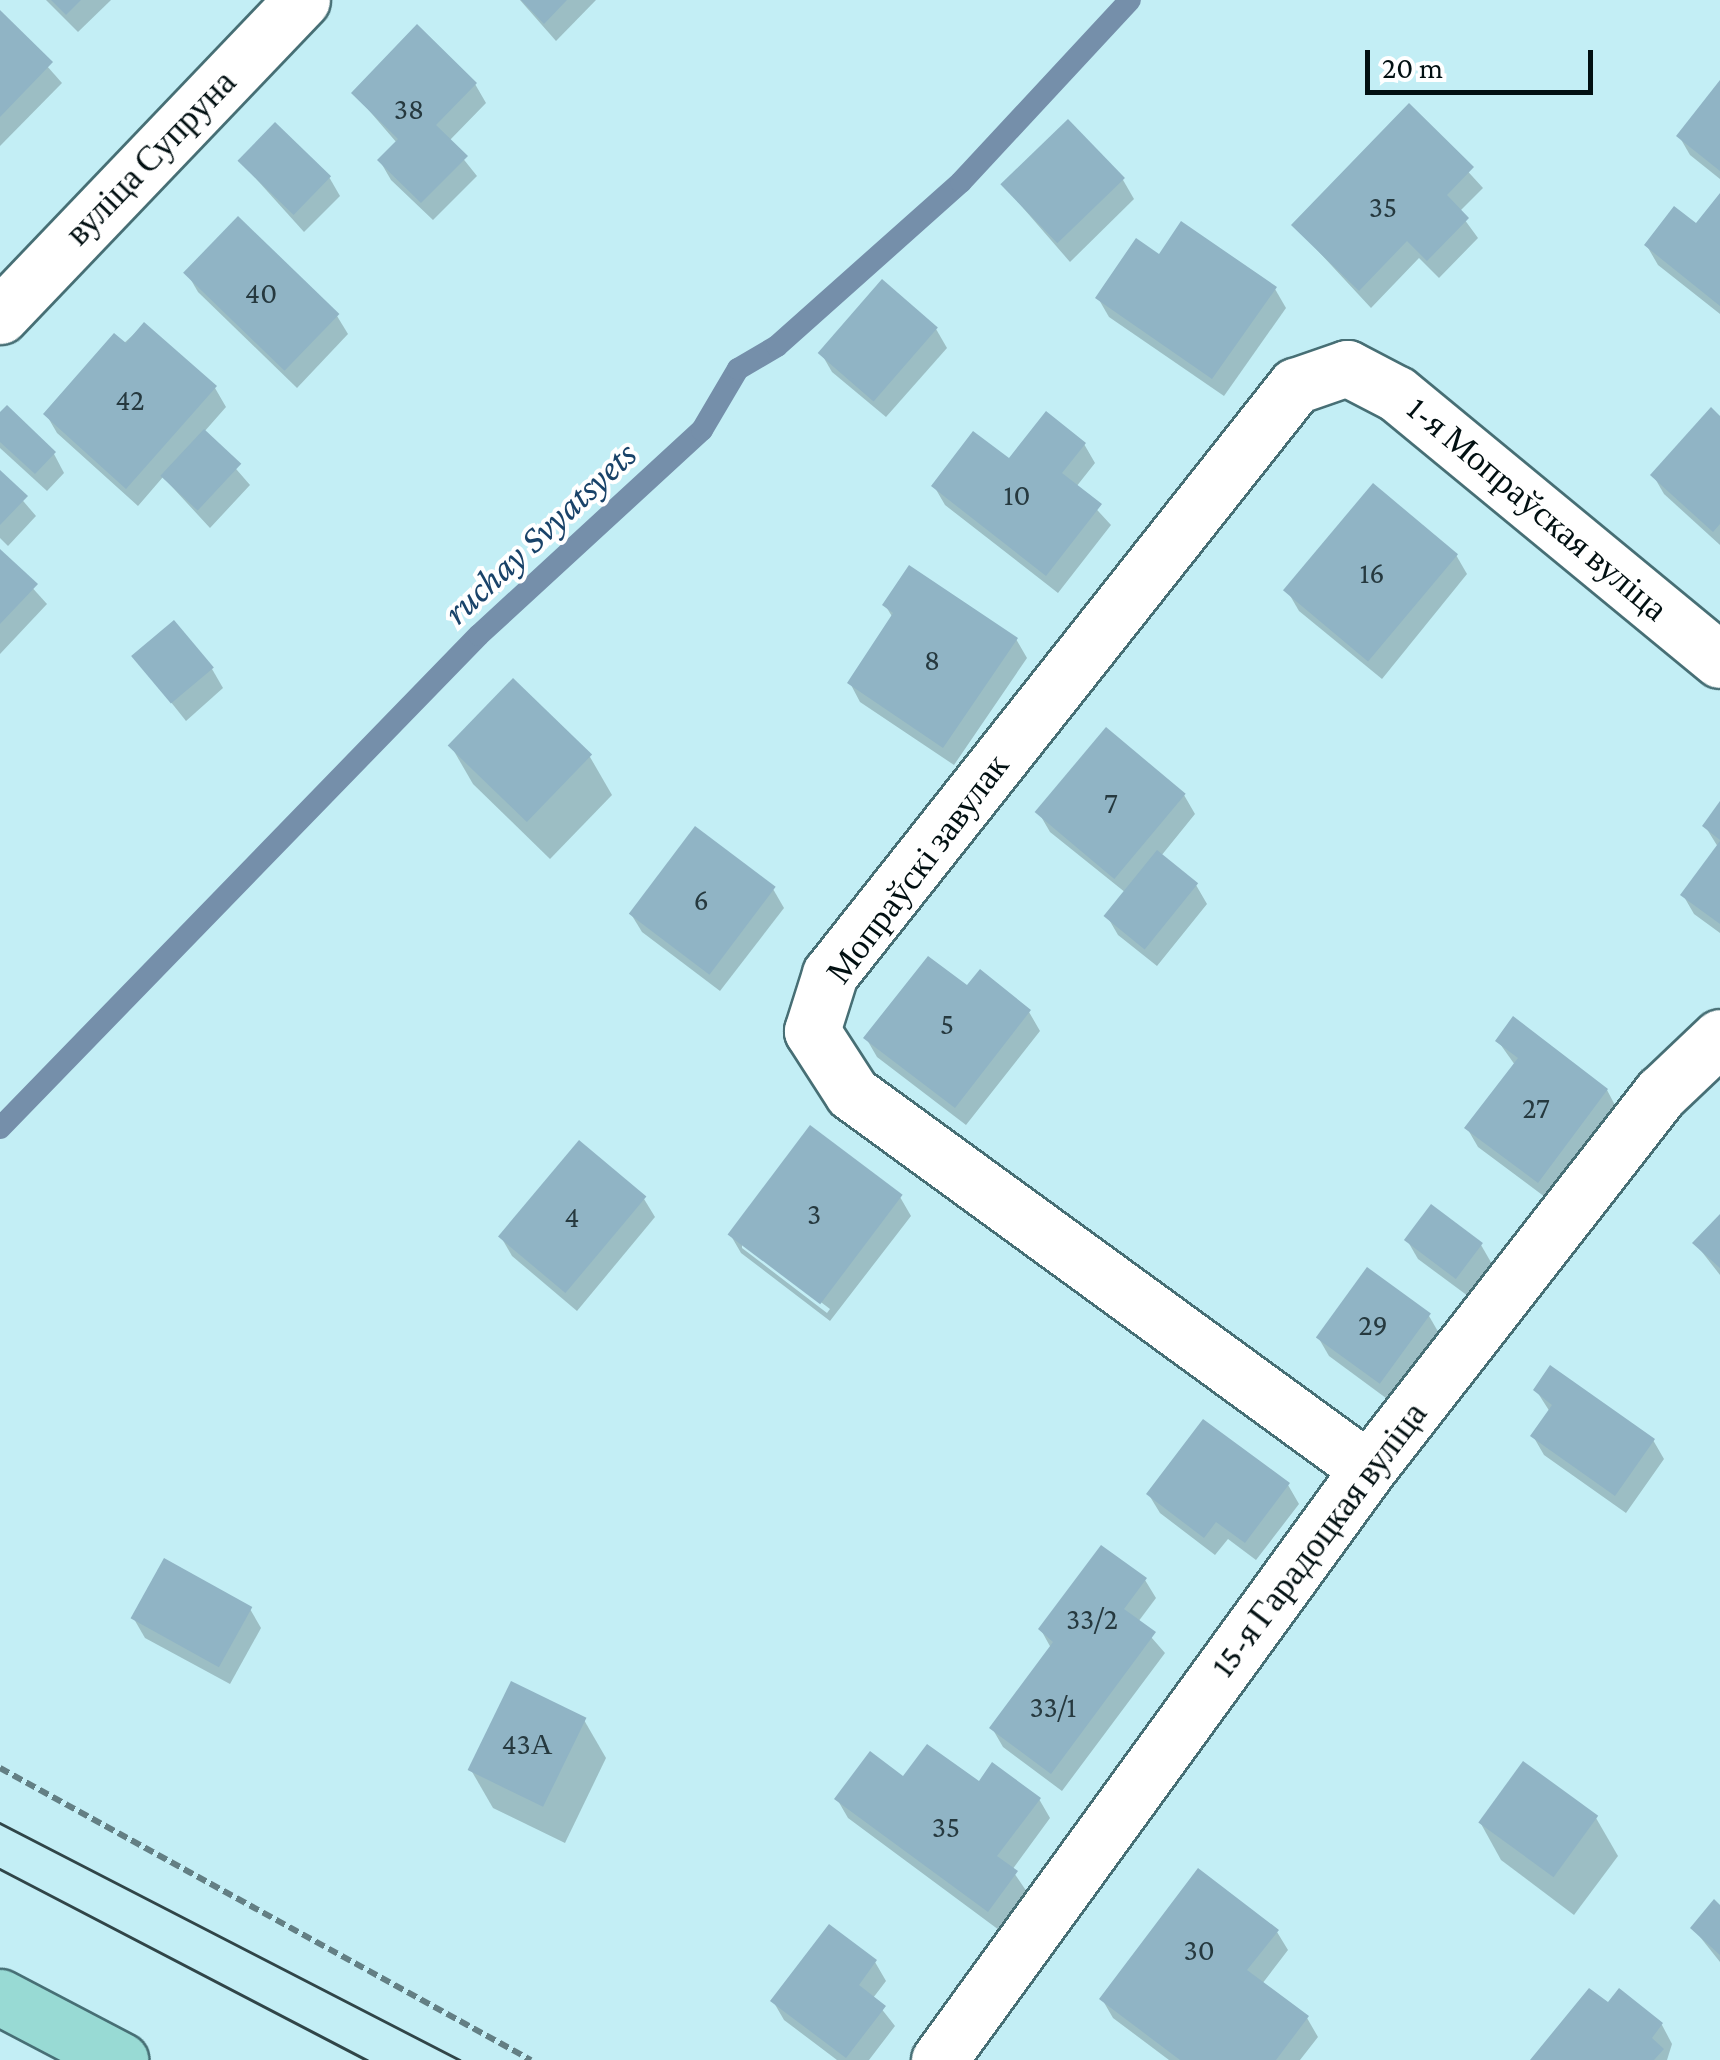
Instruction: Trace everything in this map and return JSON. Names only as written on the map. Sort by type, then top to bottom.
[{"type":"main road","points":[[0,1997],[120,2060]]},
{"type":"street","name":"вуліца Супруна","points":[[0,316],[302,0]]},
{"type":"street","name":"1-я Мопраўская вуліца","points":[[1347,368],[1398,394],[1720,660]]},
{"type":"street","name":"Мопраўскі завулак","points":[[1347,368],[1296,386],[830,974],[812,1031],[852,1092],[1368,1469]]},
{"type":"street","name":"15-я Гарадоцкая вуліца","points":[[939,2060],[1368,1469],[1661,1094],[1720,1037]]},
{"type":"path","points":[[0,1768],[532,2060]]},
{"type":"building","points":[[51,0],[81,0],[66,15]]},
{"type":"building","points":[[521,0],[567,0],[544,24]]},
{"type":"building","points":[[0,10],[53,62],[0,117]]},
{"type":"building","points":[[417,24],[477,83],[436,125],[468,156],[421,203],[377,160],[398,139],[351,93]]},
{"type":"building","points":[[1720,80],[1720,171],[1676,136]]},
{"type":"building","points":[[1409,103],[1474,167],[1447,195],[1469,218],[1427,261],[1407,241],[1359,291],[1291,225]]},
{"type":"building","points":[[1068,119],[1125,178],[1057,243],[1000,184]]},
{"type":"building","points":[[275,122],[331,176],[294,215],[237,161]]},
{"type":"building","points":[[1720,193],[1720,306],[1644,245],[1674,206],[1696,223]]},
{"type":"building","points":[[238,216],[339,314],[285,371],[183,273]]},
{"type":"building","points":[[1181,221],[1277,287],[1212,379],[1095,298],[1136,238],[1159,254]]},
{"type":"building","points":[[882,279],[938,328],[874,402],[818,353]]},
{"type":"building","points":[[144,322],[217,386],[126,489],[43,414],[114,333],[126,343]]},
{"type":"building","points":[[7,405],[56,452],[35,474],[0,442],[0,412]]},
{"type":"building","points":[[1711,407],[1720,416],[1720,524],[1713,532],[1650,475]]},
{"type":"building","points":[[1046,411],[1086,443],[1062,473],[1102,504],[1046,576],[931,486],[973,431],[1009,458]]},
{"type":"building","points":[[204,429],[241,464],[198,511],[160,476]]},
{"type":"building","points":[[0,470],[28,496],[0,525]]},
{"type":"building","points":[[1373,483],[1458,554],[1368,662],[1283,590]]},
{"type":"building","points":[[0,549],[38,584],[0,624]]},
{"type":"building","points":[[909,565],[1018,638],[943,748],[847,683],[893,613],[882,605]]},
{"type":"building","points":[[174,620],[214,667],[171,703],[131,656]]},
{"type":"building","points":[[513,678],[592,754],[527,822],[448,746]]},
{"type":"building","points":[[1106,727],[1186,794],[1114,879],[1035,812]]},
{"type":"building","points":[[1720,801],[1720,840],[1702,826]]},
{"type":"building","points":[[695,826],[776,887],[709,975],[629,914]]},
{"type":"building","points":[[1720,841],[1720,924],[1680,895]]},
{"type":"building","points":[[1157,850],[1198,883],[1145,949],[1104,916]]},
{"type":"building","points":[[928,956],[967,985],[980,969],[1031,1010],[955,1108],[863,1038]]},
{"type":"building","points":[[1513,1016],[1608,1089],[1538,1183],[1464,1128],[1518,1058],[1495,1041]]},
{"type":"building","points":[[810,1125],[903,1195],[820,1304],[728,1234]]},
{"type":"building","points":[[579,1140],[646,1197],[565,1293],[498,1237]]},
{"type":"building","points":[[1431,1204],[1483,1243],[1456,1279],[1404,1240]]},
{"type":"building","points":[[1720,1214],[1720,1268],[1692,1243]]},
{"type":"building","points":[[1367,1267],[1431,1313],[1380,1384],[1316,1337]]},
{"type":"building","points":[[1550,1365],[1655,1439],[1615,1496],[1530,1436],[1552,1405],[1533,1390]]},
{"type":"building","points":[[1203,1419],[1290,1483],[1245,1543],[1216,1522],[1204,1538],[1146,1494]]},
{"type":"building","points":[[1101,1545],[1147,1578],[1124,1609],[1156,1632],[1051,1774],[989,1728],[1053,1642],[1038,1629]]},
{"type":"building","points":[[164,1558],[252,1607],[219,1667],[131,1618]]},
{"type":"building","points":[[511,1681],[586,1718],[543,1807],[468,1770]]},
{"type":"building","points":[[927,1744],[979,1781],[992,1762],[1041,1798],[997,1856],[1018,1871],[988,1912],[834,1799],[870,1751],[903,1776]]},
{"type":"building","points":[[1523,1761],[1598,1816],[1554,1877],[1478,1822]]},
{"type":"building","points":[[1198,1868],[1279,1930],[1247,1970],[1309,2016],[1276,2060],[1180,2060],[1099,1999]]},
{"type":"building","points":[[1714,1899],[1720,1905],[1720,1955],[1690,1928]]},
{"type":"building","points":[[829,1924],[877,1960],[859,1985],[886,2006],[846,2058],[770,2001]]},
{"type":"building","points":[[1589,1988],[1608,2002],[1619,1988],[1663,2023],[1652,2038],[1664,2049],[1654,2060],[1530,2060]]},
{"type":"waterway","name":"ruchay Svyatsyets","points":[[0,1128],[479,635],[702,430],[738,369],[777,346],[961,182],[1130,0]]},
{"type":"tram line","points":[[0,1823],[460,2060]]},
{"type":"tram line","points":[[0,1869],[367,2060]]}]
